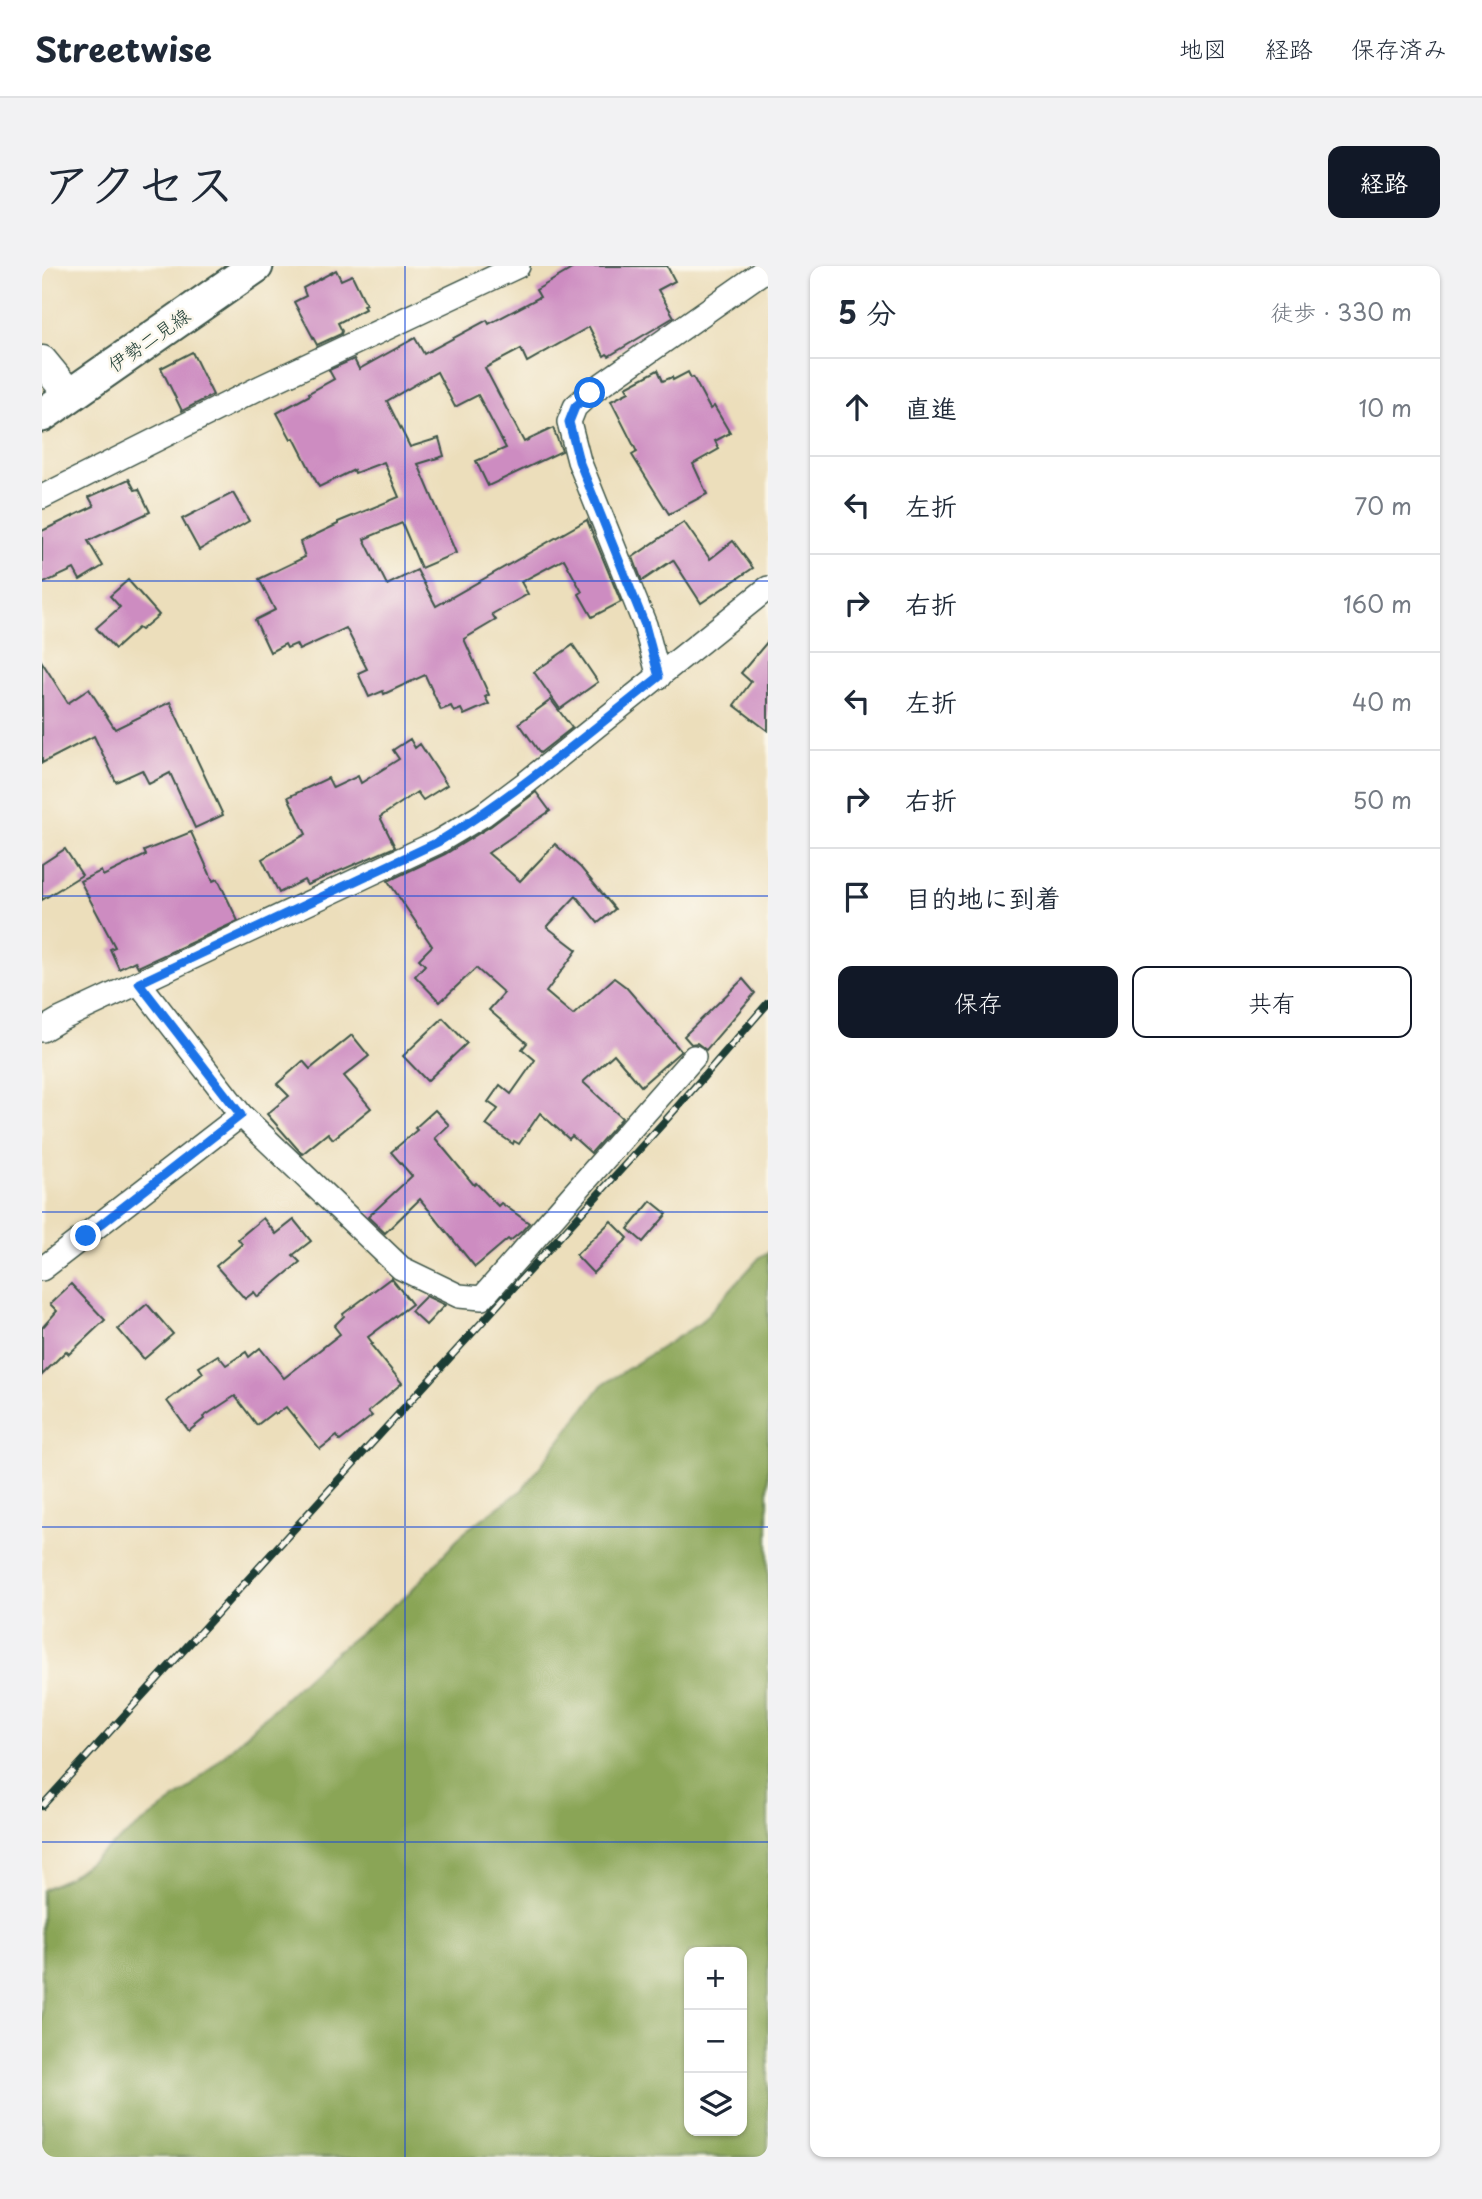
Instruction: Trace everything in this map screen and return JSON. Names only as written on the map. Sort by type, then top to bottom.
[{"type":"main road","name":"伊勢二見線","points":[[42,415],[256,266]]},
{"type":"street","points":[[42,497],[257,388],[518,266]]},
{"type":"street","points":[[659,677],[645,625],[579,461],[569,422],[575,407],[590,393],[768,268]]},
{"type":"street","points":[[42,361],[70,395]]},
{"type":"street","points":[[42,1030],[438,842],[483,815],[768,589]]},
{"type":"street","points":[[139,983],[241,1115],[401,1268],[459,1296],[482,1298],[694,1057]]},
{"type":"street","points":[[42,1269],[241,1115]]},
{"type":"green space","points":[[768,1252],[768,2157],[42,2157],[42,1890],[68,1878],[186,1791],[321,1664],[409,1593],[465,1531],[522,1490],[602,1385],[700,1323],[760,1257]]},
{"type":"building","points":[[577,266],[667,266],[675,281],[658,290],[674,317],[609,356],[604,356],[589,327],[527,362],[521,349],[485,368],[524,442],[553,428],[562,451],[488,486],[476,461],[506,448],[478,395],[455,407],[437,372],[387,401],[410,447],[439,438],[444,456],[418,464],[456,553],[421,568],[402,523],[364,539],[387,585],[417,570],[436,606],[587,520],[621,602],[592,617],[564,559],[521,582],[528,594],[492,614],[496,620],[464,639],[489,695],[485,697],[489,704],[464,715],[461,709],[454,712],[451,706],[441,710],[425,675],[384,694],[383,691],[369,697],[358,673],[367,669],[346,628],[299,650],[296,644],[287,648],[285,644],[270,652],[255,620],[275,610],[259,579],[305,557],[300,542],[338,522],[399,497],[384,462],[355,473],[354,470],[319,487],[294,438],[291,439],[277,413],[334,379],[329,370],[354,359],[359,369],[415,338],[424,354],[487,320],[489,324],[540,297],[536,290]]},
{"type":"building","points":[[336,270],[341,280],[352,275],[366,304],[363,305],[365,309],[338,323],[341,334],[317,345],[294,302],[306,296],[303,288]]},
{"type":"building","points":[[192,352],[213,395],[182,411],[161,368]]},
{"type":"building","points":[[658,370],[663,381],[672,377],[673,380],[688,372],[710,409],[714,406],[730,433],[715,441],[719,449],[693,464],[707,494],[669,514],[632,455],[637,452],[611,401],[629,392],[626,387]]},
{"type":"building","points":[[129,479],[135,490],[139,489],[150,512],[88,541],[103,566],[80,580],[74,569],[42,584],[42,531],[94,506],[89,497]]},
{"type":"building","points":[[233,493],[249,521],[199,550],[182,519]]},
{"type":"building","points":[[684,522],[710,559],[733,541],[753,568],[701,603],[673,560],[642,581],[633,557]]},
{"type":"building","points":[[128,580],[159,615],[141,630],[138,628],[115,649],[96,628],[120,607],[110,596]]},
{"type":"building","points":[[768,641],[768,731],[734,705],[751,682],[741,673]]},
{"type":"building","points":[[573,645],[598,682],[560,709],[534,672]]},
{"type":"building","points":[[42,662],[68,703],[89,689],[115,729],[170,702],[223,815],[195,828],[170,773],[149,784],[142,770],[116,782],[94,736],[42,763]]},
{"type":"building","points":[[551,700],[572,728],[540,753],[519,723]]},
{"type":"building","points":[[410,739],[415,748],[420,744],[447,785],[423,800],[417,792],[380,817],[395,847],[307,885],[304,880],[279,893],[262,859],[306,834],[288,797],[328,778],[333,788],[358,776],[361,783],[399,759],[393,750]]},
{"type":"building","points":[[536,792],[550,811],[488,853],[520,881],[555,844],[581,868],[615,909],[598,923],[576,896],[547,927],[577,950],[546,992],[573,1015],[614,978],[626,987],[681,1051],[641,1086],[614,1054],[583,1082],[622,1118],[591,1153],[572,1136],[569,1139],[540,1113],[519,1144],[514,1141],[513,1144],[486,1125],[498,1109],[488,1102],[500,1085],[511,1094],[535,1060],[522,1049],[527,1043],[489,1010],[504,993],[476,968],[440,1002],[415,976],[425,965],[419,959],[432,946],[388,881],[445,854],[491,826]]},
{"type":"building","points":[[191,832],[213,881],[218,879],[238,921],[138,967],[135,961],[119,969],[110,949],[115,947],[80,881],[101,871],[103,876],[146,855],[144,851]]},
{"type":"building","points":[[65,849],[82,875],[42,900],[42,864]]},
{"type":"building","points":[[743,979],[755,993],[706,1050],[697,1043],[691,1044],[684,1036]]},
{"type":"building","points":[[443,1018],[467,1043],[427,1081],[403,1056]]},
{"type":"building","points":[[352,1035],[369,1056],[344,1076],[371,1108],[333,1139],[328,1133],[302,1154],[267,1114],[289,1096],[277,1084],[303,1061],[310,1069]]},
{"type":"building","points":[[435,1110],[449,1125],[435,1138],[474,1185],[476,1183],[498,1206],[501,1203],[529,1223],[475,1267],[420,1199],[385,1233],[368,1217],[412,1176],[391,1152]]},
{"type":"building","points":[[651,1201],[667,1214],[643,1242],[628,1229]]},
{"type":"building","points":[[263,1218],[276,1234],[294,1220],[311,1241],[293,1255],[300,1262],[258,1297],[254,1292],[245,1299],[216,1266],[242,1244],[238,1239]]},
{"type":"building","points":[[611,1221],[628,1238],[593,1273],[576,1255]]},
{"type":"building","points":[[391,1278],[412,1304],[368,1337],[373,1344],[371,1345],[402,1383],[368,1412],[372,1416],[340,1441],[337,1436],[320,1449],[286,1407],[257,1425],[235,1396],[203,1417],[204,1419],[189,1431],[167,1401],[203,1373],[199,1367],[218,1355],[226,1365],[246,1352],[249,1357],[260,1348],[284,1378],[340,1334],[334,1326],[343,1314]]},
{"type":"building","points":[[71,1284],[105,1320],[69,1354],[66,1351],[42,1375],[42,1328],[57,1311],[50,1304]]},
{"type":"building","points":[[426,1296],[445,1305],[426,1325],[411,1311]]},
{"type":"building","points":[[147,1304],[173,1334],[144,1359],[118,1329]]},
{"type":"railway","points":[[42,1806],[665,1121],[768,1003]]},
{"type":"route","points":[[86,1236],[241,1115],[139,983],[438,842],[483,815],[659,677],[645,625],[579,461],[569,422],[575,407],[590,393]]}]
